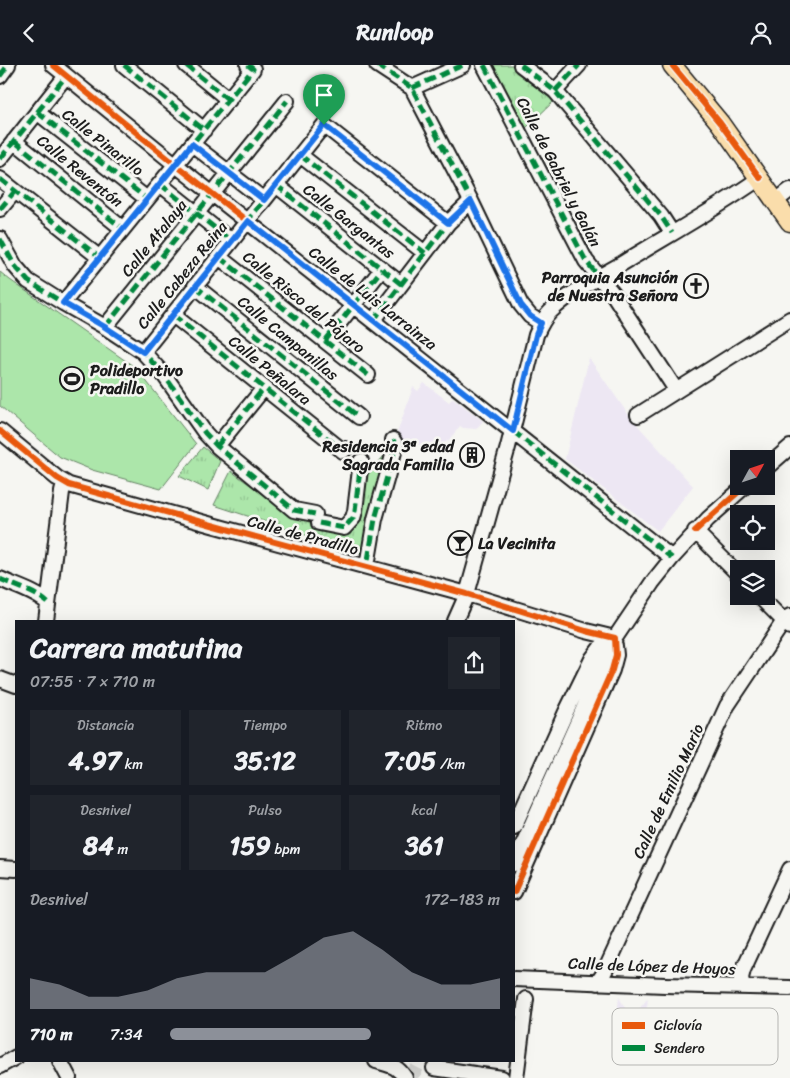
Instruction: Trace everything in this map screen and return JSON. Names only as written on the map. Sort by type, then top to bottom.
[{"type":"main road","points":[[672,65],[720,123],[790,222]]},
{"type":"street","points":[[0,76],[8,65]]},
{"type":"street","name":"Calle de Luis Larrainza","points":[[53,65],[672,558]]},
{"type":"street","points":[[124,65],[204,130]]},
{"type":"street","points":[[186,65],[228,100]]},
{"type":"street","points":[[377,65],[412,87],[471,201],[521,305],[530,316],[541,323]]},
{"type":"street","points":[[412,87],[463,65]]},
{"type":"street","name":"Calle de Gabriel y Galán","points":[[484,65],[586,261],[613,294],[676,390]]},
{"type":"street","points":[[521,65],[555,91],[661,216],[672,233]]},
{"type":"street","points":[[555,91],[579,65]]},
{"type":"street","points":[[63,303],[228,100],[250,67]]},
{"type":"street","points":[[0,159],[66,76]]},
{"type":"street","name":"Calle Atalaya","points":[[105,327],[287,101]]},
{"type":"street","name":"Calle Pinarillo","points":[[37,112],[147,199]]},
{"type":"street","name":"Calle Cabeza Reina","points":[[143,352],[324,125],[448,223]]},
{"type":"street","name":"Calle Reventón","points":[[14,141],[123,229]]},
{"type":"street","points":[[192,144],[264,200]]},
{"type":"street","points":[[300,155],[425,253]]},
{"type":"street","points":[[0,179],[100,258]]},
{"type":"street","points":[[455,620],[467,593],[513,431],[536,335],[541,323],[560,303],[599,277],[724,203],[760,179]]},
{"type":"street","points":[[160,185],[231,241]]},
{"type":"street","name":"Calle Gargantas","points":[[276,185],[402,284]]},
{"type":"street","points":[[776,201],[790,190]]},
{"type":"street","points":[[0,209],[15,191]]},
{"type":"street","points":[[373,321],[448,223],[471,201]]},
{"type":"street","points":[[0,239],[15,266],[28,281],[143,352],[164,375],[217,447],[294,510],[344,528],[355,511],[361,461]]},
{"type":"street","name":"Calle Risco del Pájaro","points":[[219,257],[368,375]]},
{"type":"street","points":[[325,341],[382,269]]},
{"type":"street","name":"Calle Campanillas","points":[[195,286],[359,417]]},
{"type":"street","name":"Calle Peñalara","points":[[173,315],[343,451],[345,449]]},
{"type":"street","points":[[638,415],[790,319]]},
{"type":"street","points":[[217,447],[264,388]]},
{"type":"street","name":"Calle de Pradillo","points":[[0,431],[64,484],[467,593],[586,631],[615,638]]},
{"type":"street","points":[[368,560],[375,519],[396,445],[393,440]]},
{"type":"street","points":[[775,460],[790,447]]},
{"type":"street","points":[[46,620],[64,484]]},
{"type":"street","points":[[515,862],[615,638],[652,583],[672,558],[695,531],[735,495]]},
{"type":"street","points":[[695,531],[730,566]]},
{"type":"street","points":[[0,579],[37,595],[48,603]]},
{"type":"street","points":[[769,605],[788,621]]},
{"type":"street","name":"Calle de Emilio Mario","points":[[597,983],[606,969],[727,706],[788,621]]},
{"type":"street","points":[[515,825],[592,659],[601,647],[615,638]]},
{"type":"street","points":[[515,890],[612,670],[616,655],[615,638]]},
{"type":"street","points":[[0,679],[15,685]]},
{"type":"street","points":[[0,868],[15,869]]},
{"type":"street","points":[[742,986],[743,970],[790,869]]},
{"type":"street","name":"Calle de López de Hoyos","points":[[515,979],[790,988]]},
{"type":"street","points":[[516,1078],[526,999]]},
{"type":"street","points":[[0,1066],[15,1058]]},
{"type":"street","points":[[61,1062],[69,1078]]},
{"type":"street","points":[[383,1062],[396,1064],[404,1078]]},
{"type":"street","points":[[385,1078],[396,1064]]},
{"type":"street","points":[[433,1069],[502,1078]]},
{"type":"shaded area","points":[[589,358],[630,417],[693,486],[658,531],[565,459]]},
{"type":"shaded area","points":[[424,383],[449,402],[453,398],[483,421],[476,429],[460,426],[438,450],[395,439],[413,387],[418,391]]},
{"type":"shaded area","points":[[619,997],[625,1008],[618,1008]]},
{"type":"shaded area","points":[[648,998],[647,1008],[640,1008]]},
{"type":"green space","points":[[492,65],[512,65],[555,100],[526,128]]},
{"type":"green space","name":"Polideportivo Pradillo","points":[[0,272],[136,368],[196,444],[161,489],[92,470],[60,457],[0,406]]},
{"type":"green space","points":[[203,447],[220,461],[208,490],[179,476]]},
{"type":"green space","points":[[389,450],[369,556],[214,505],[231,471],[294,517],[350,535],[366,477]]},
{"type":"tunnel","points":[[408,1078],[415,1071],[420,1062]]},
{"type":"marked path","points":[[0,76],[8,65]]},
{"type":"marked path","points":[[124,65],[204,130]]},
{"type":"marked path","points":[[186,65],[229,100]]},
{"type":"marked path","points":[[63,303],[253,69],[248,65]]},
{"type":"marked path","points":[[377,65],[412,88],[471,201],[521,305],[530,316],[541,323]]},
{"type":"marked path","points":[[412,88],[463,65]]},
{"type":"marked path","points":[[484,65],[586,261],[599,277]]},
{"type":"marked path","points":[[521,65],[555,91],[661,216],[672,233]]},
{"type":"marked path","points":[[555,91],[579,65]]},
{"type":"marked path","points":[[0,159],[66,76]]},
{"type":"marked path","points":[[105,327],[287,101]]},
{"type":"marked path","points":[[37,112],[147,199]]},
{"type":"marked path","points":[[143,352],[324,125],[448,223]]},
{"type":"marked path","points":[[14,141],[123,229]]},
{"type":"marked path","points":[[192,144],[264,200]]},
{"type":"marked path","points":[[300,155],[425,253]]},
{"type":"marked path","points":[[0,179],[100,258]]},
{"type":"marked path","points":[[160,184],[231,241]]},
{"type":"marked path","points":[[276,185],[401,284]]},
{"type":"marked path","points":[[0,209],[15,191]]},
{"type":"marked path","points":[[373,321],[448,223],[471,201]]},
{"type":"marked path","points":[[0,239],[15,266],[28,281],[143,352],[164,375],[205,433],[217,446],[294,510],[315,514]]},
{"type":"marked path","points":[[219,257],[368,375]]},
{"type":"marked path","points":[[325,341],[382,269]]},
{"type":"marked path","points":[[195,286],[359,417]]},
{"type":"marked path","points":[[173,315],[343,451],[345,449]]},
{"type":"marked path","points":[[217,446],[264,388]]},
{"type":"marked path","points":[[513,431],[672,558]]},
{"type":"marked path","points":[[368,560],[375,519],[396,445],[393,440]]},
{"type":"marked path","points":[[319,523],[344,528],[353,518],[361,461]]},
{"type":"marked path","points":[[0,579],[31,592],[48,603]]},
{"type":"cycle path","points":[[53,65],[181,169],[513,431]]},
{"type":"cycle path","points":[[672,65],[720,123],[760,178]]},
{"type":"cycle path","points":[[0,431],[57,478],[69,485],[467,594],[586,631],[615,638],[616,655],[612,670],[515,890]]},
{"type":"cycle path","points":[[695,531],[735,495]]},
{"type":"place","name":"Parroquia Asunción de Nuestra Señora","points":[[696,286]]},
{"type":"place","name":"Polideportivo Pradillo","points":[[72,379]]},
{"type":"place","name":"Residencia 3ª edad Sagrada Familia","points":[[472,455]]},
{"type":"place","name":"La Vecinita","points":[[460,543]]},
{"type":"route","points":[[324,125],[448,223],[471,201],[521,305],[530,316],[541,323],[536,335],[513,431],[248,221],[143,352],[63,303],[192,144],[264,200],[324,125]]}]
